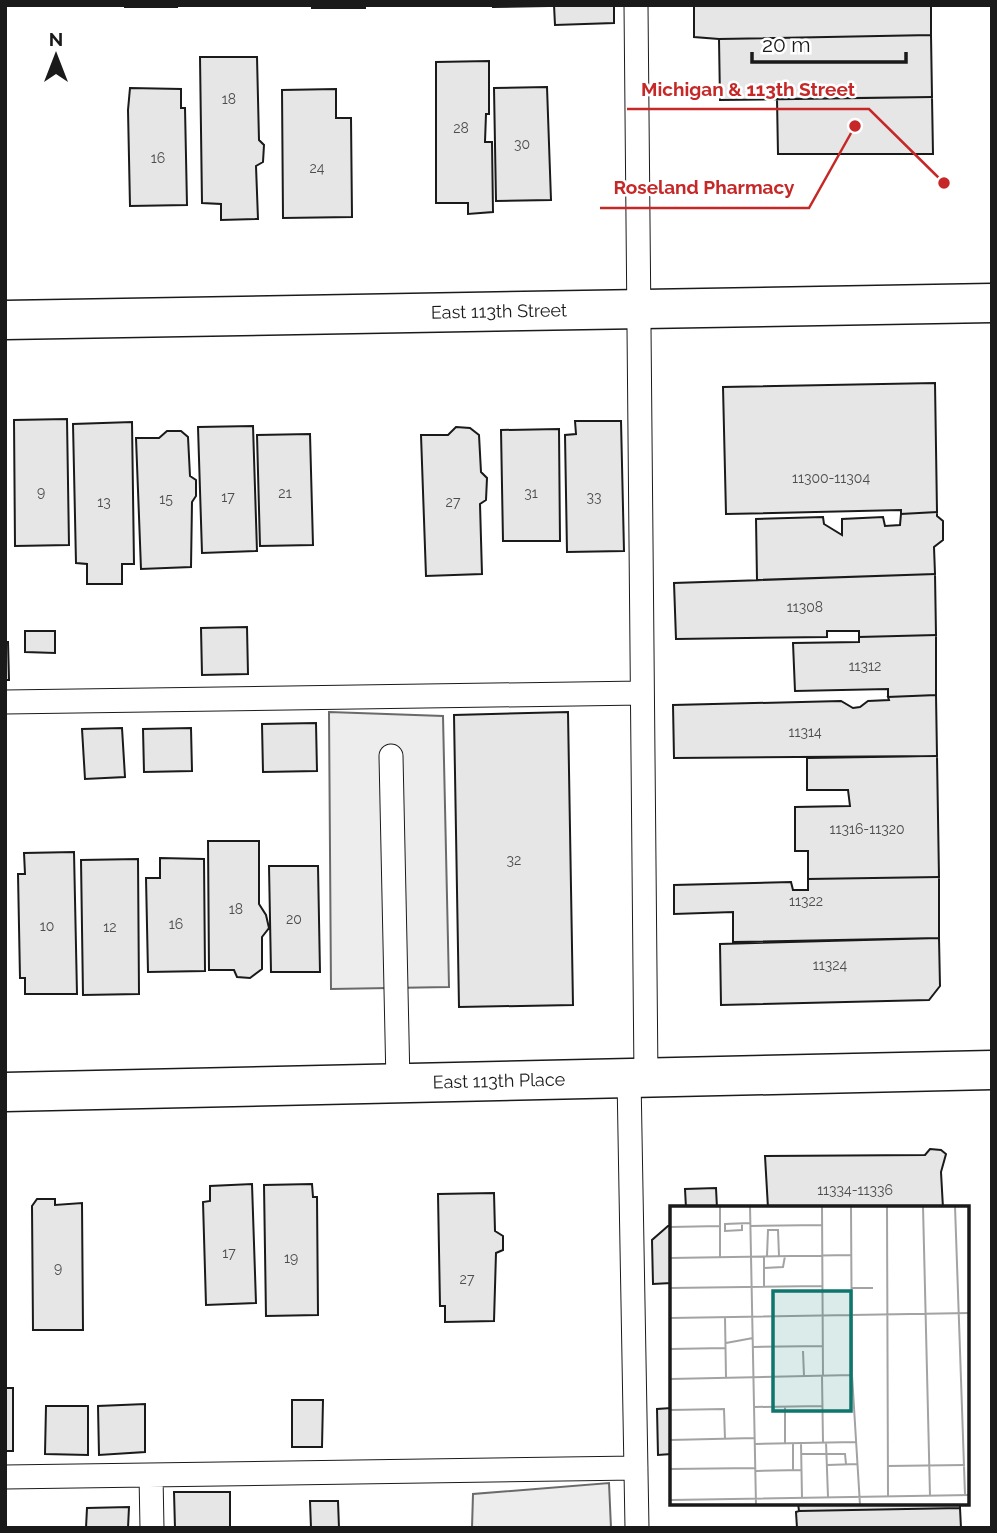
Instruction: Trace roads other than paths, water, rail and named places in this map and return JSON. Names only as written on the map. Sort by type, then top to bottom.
[{"type":"street","name":"East 113th Street","points":[[5,320],[992,303]]},
{"type":"street","name":"East 113th Place","points":[[5,1092],[992,1070]]},
{"type":"lane","points":[[636,5],[642,693],[637,1528]]},
{"type":"lane","points":[[5,702],[642,693]]},
{"type":"lane","points":[[391,756],[398,1083]]},
{"type":"lane","points":[[5,1477],[636,1468]]},
{"type":"lane","points":[[151,1475],[152,1528]]},
{"type":"place","name":"Roseland Pharmacy","points":[[855,126]]},
{"type":"place","name":"Michigan & 113th Street","points":[[944,183]]}]
